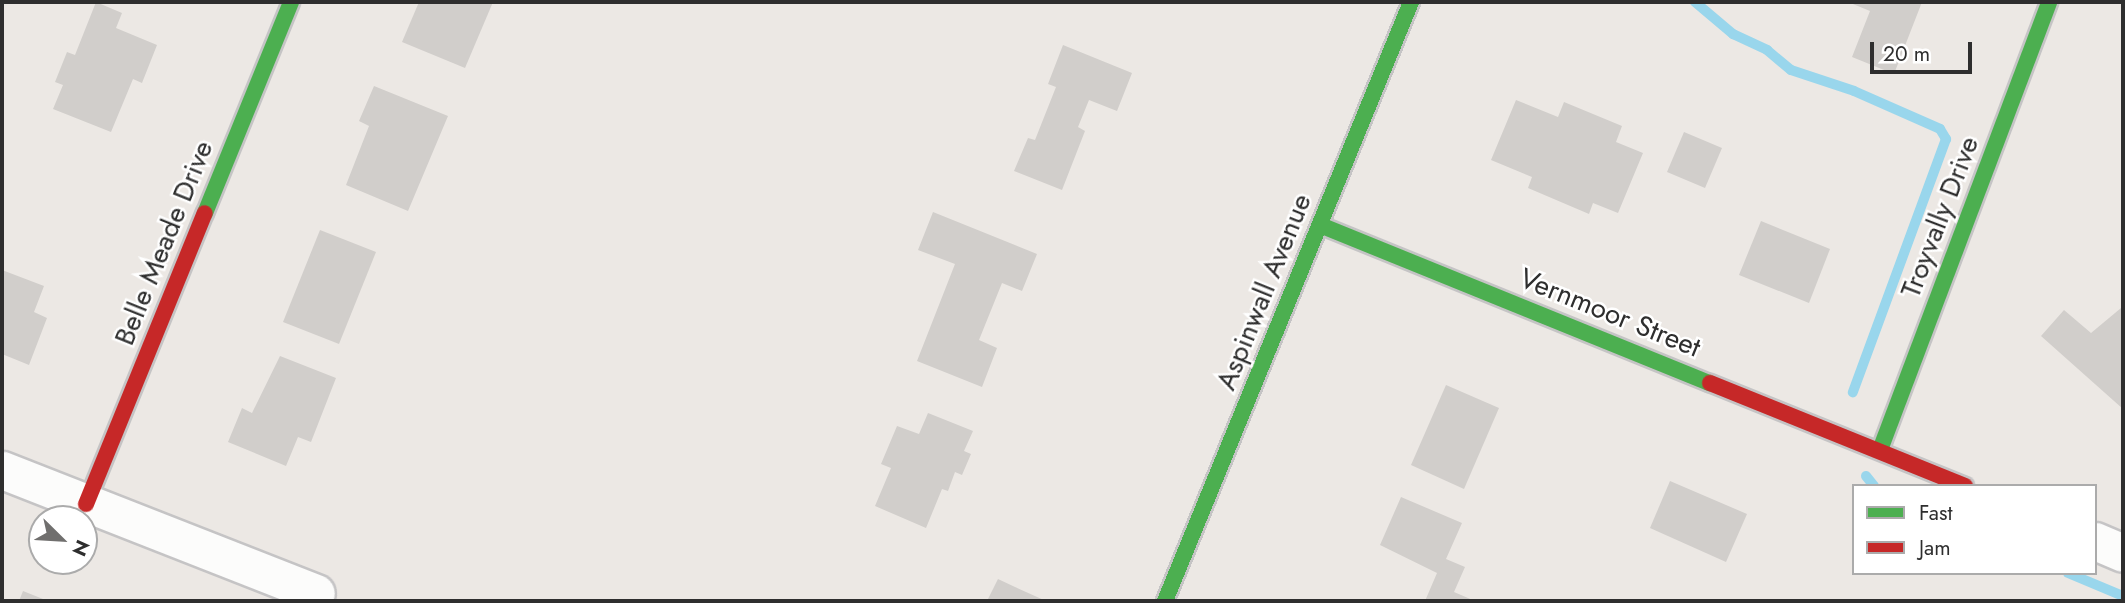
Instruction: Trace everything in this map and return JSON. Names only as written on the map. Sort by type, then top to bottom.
[{"type":"street","name":"Belle Meade Drive","points":[[86,504],[291,2]]},
{"type":"street","name":"Aspinwall Avenue","points":[[1166,601],[1411,2]]},
{"type":"street","name":"Troyvally Drive","points":[[1881,450],[2049,2]]},
{"type":"street","name":"Vernmoor Street","points":[[1320,225],[1960,484]]},
{"type":"street","points":[[2,470],[316,593]]},
{"type":"street","points":[[2097,542],[2123,552]]},
{"type":"building","points":[[96,2],[122,13],[116,28],[157,45],[142,83],[133,79],[111,132],[53,109],[63,85],[55,82],[67,52],[75,55]]},
{"type":"building","points":[[419,2],[493,2],[465,68],[402,42]]},
{"type":"building","points":[[1848,2],[1922,2],[1894,74],[1852,57],[1870,11]]},
{"type":"building","points":[[1063,45],[1132,73],[1117,111],[1089,100],[1078,127],[1085,131],[1062,190],[1014,171],[1028,138],[1035,140],[1056,87],[1048,84]]},
{"type":"building","points":[[374,86],[448,116],[408,211],[346,185],[369,126],[359,121]]},
{"type":"building","points":[[1516,100],[1558,117],[1564,102],[1622,126],[1616,142],[1643,153],[1618,213],[1593,203],[1589,214],[1528,188],[1532,177],[1491,160]]},
{"type":"building","points":[[1684,132],[1722,148],[1705,188],[1667,172]]},
{"type":"building","points":[[933,212],[1037,254],[1022,291],[1002,283],[979,340],[997,348],[982,387],[917,361],[955,264],[918,250]]},
{"type":"building","points":[[1761,221],[1830,249],[1809,303],[1739,275]]},
{"type":"building","points":[[320,230],[376,252],[339,344],[283,322]]},
{"type":"building","points":[[2,270],[44,286],[34,312],[47,318],[29,365],[2,354]]},
{"type":"building","points":[[2121,308],[2123,409],[2041,336],[2064,310],[2091,333]]},
{"type":"building","points":[[280,356],[336,378],[311,442],[298,437],[286,466],[228,442],[242,408],[252,413]]},
{"type":"building","points":[[1446,385],[1499,408],[1464,489],[1411,465]]},
{"type":"building","points":[[928,413],[973,431],[964,451],[971,454],[962,475],[955,472],[948,491],[942,489],[926,528],[875,506],[891,468],[881,464],[897,426],[919,434]]},
{"type":"building","points":[[1670,481],[1747,514],[1726,562],[1650,528]]},
{"type":"building","points":[[1401,497],[1462,523],[1446,559],[1465,567],[1454,592],[1475,601],[1425,601],[1437,573],[1380,545]]},
{"type":"building","points":[[998,579],[1015,587],[1046,601],[987,601]]},
{"type":"building","points":[[23,591],[48,601],[19,601]]},
{"type":"waterway","points":[[1695,2],[1733,34],[1767,50],[1791,70],[1854,91],[1940,129],[1946,139],[1853,392]]},
{"type":"waterway","points":[[1866,476],[1872,484]]},
{"type":"waterway","points":[[2073,575],[2123,596]]},
{"type":"traffic: fast","points":[[205,213],[291,2]]},
{"type":"traffic: fast","points":[[1165,601],[1411,2]]},
{"type":"traffic: fast","points":[[1880,450],[2049,2]]},
{"type":"traffic: fast","points":[[1320,225],[1710,383]]},
{"type":"traffic: jam","points":[[86,504],[205,213]]},
{"type":"traffic: jam","points":[[1710,383],[1960,484]]}]
